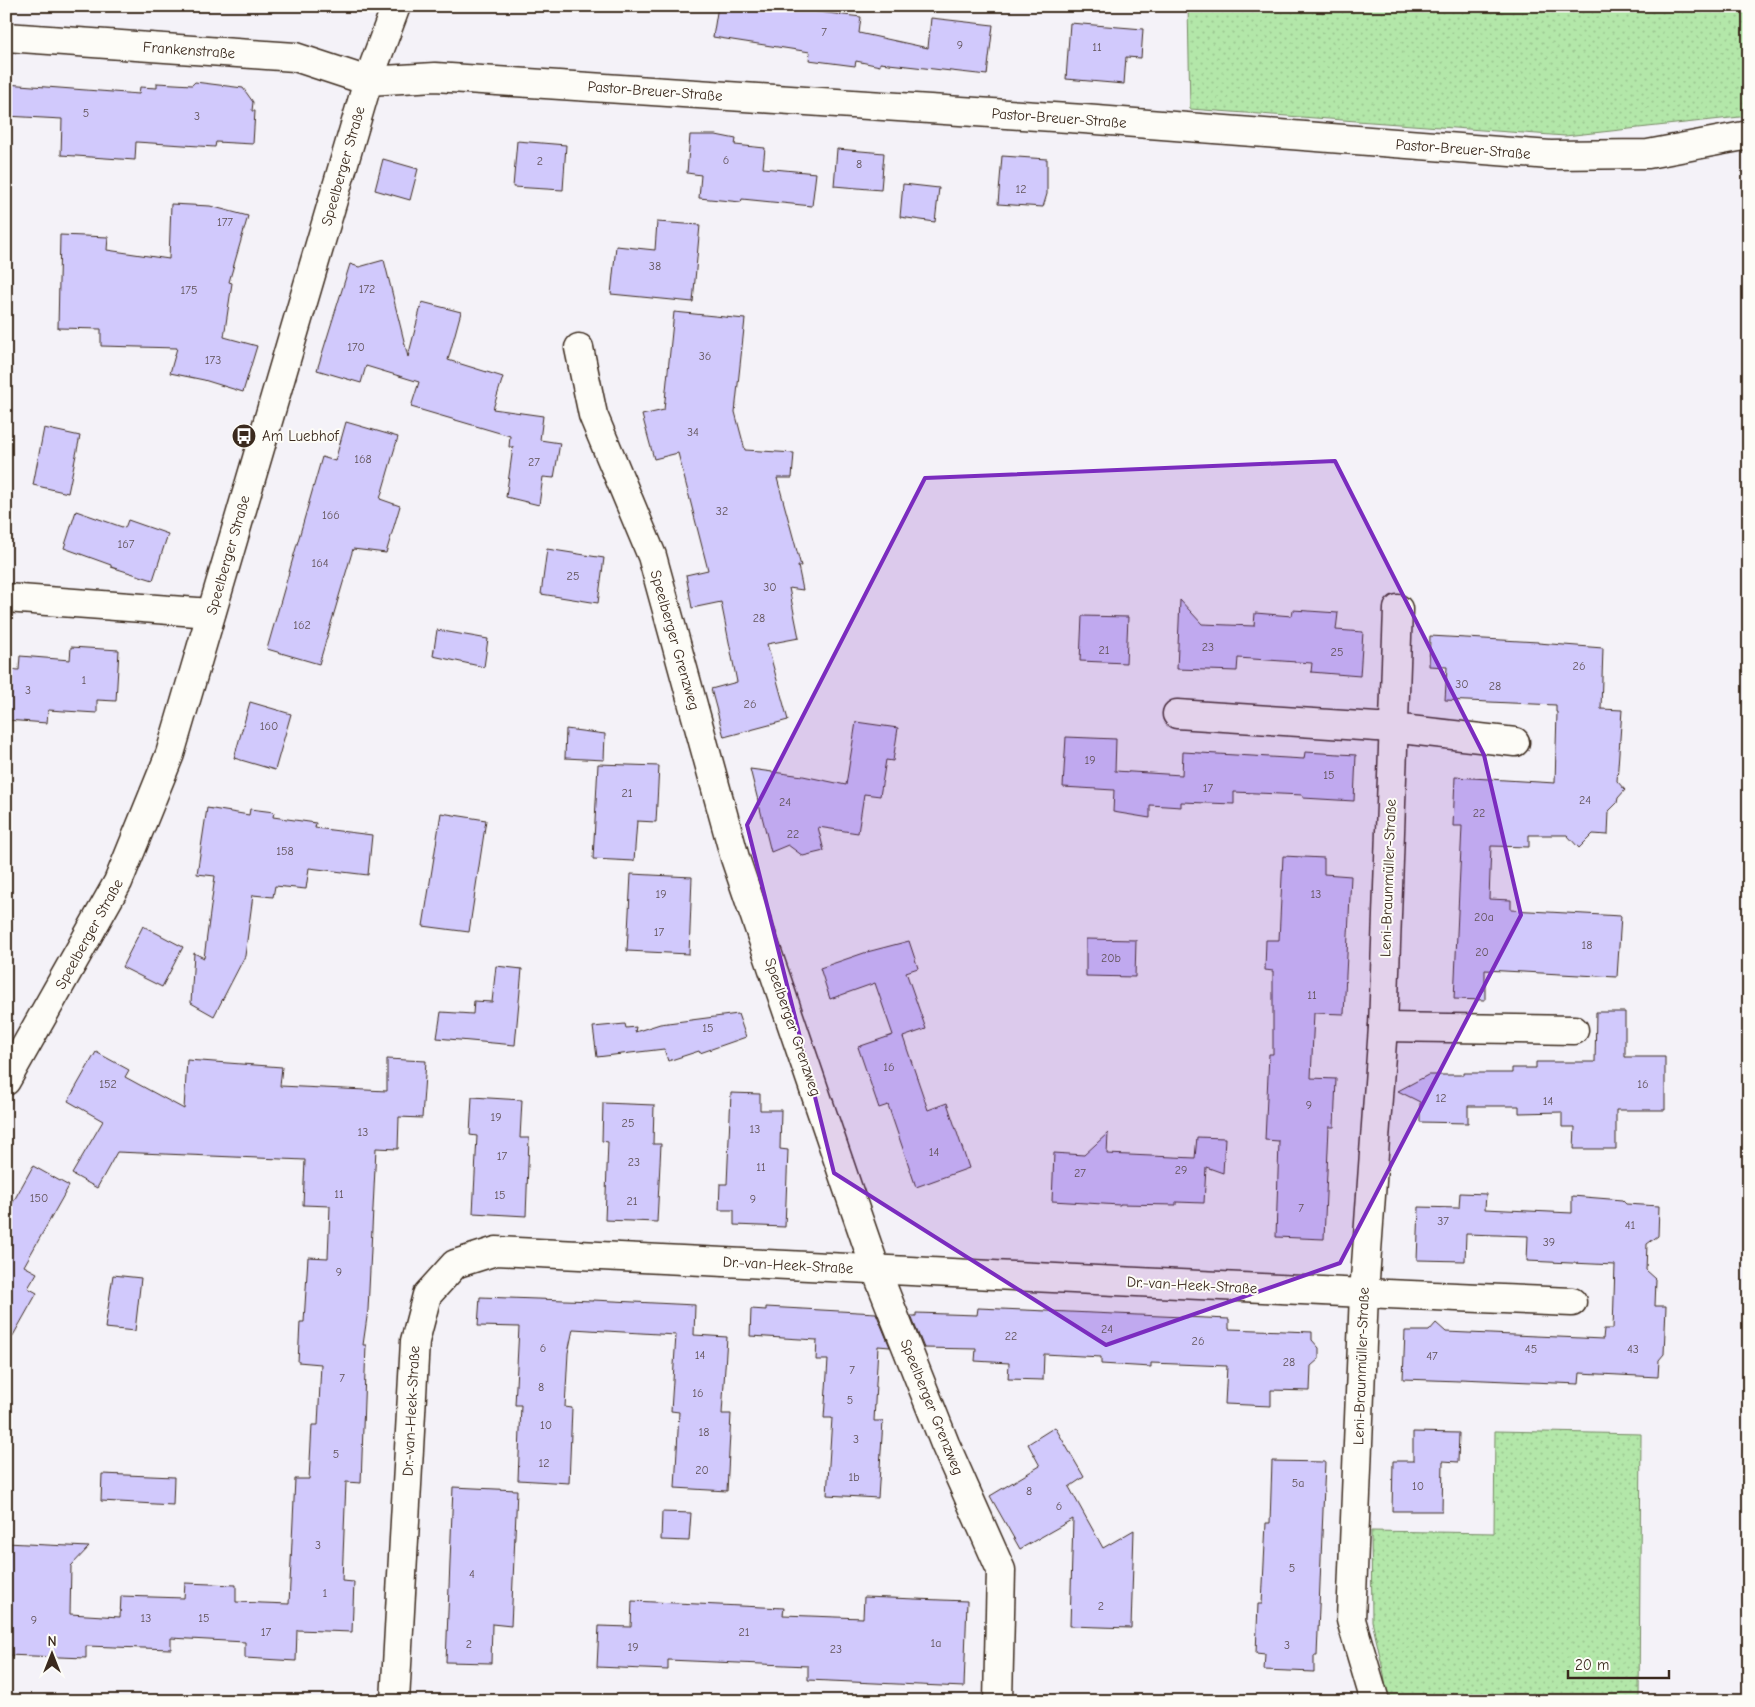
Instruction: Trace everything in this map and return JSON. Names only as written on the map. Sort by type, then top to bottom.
[{"type":"street","name":"Speelberger Straße","points":[[6,1080],[118,882],[170,754],[368,81],[396,6]]},
{"type":"street","name":"Frankenstraße","points":[[6,37],[295,57],[368,81]]},
{"type":"street","name":"Pastor-Breuer-Straße","points":[[368,81],[435,77],[1084,119],[1550,156],[1648,154],[1749,135]]},
{"type":"street","name":"Speelberger Grenzweg","points":[[579,348],[594,415],[652,556],[736,858],[876,1270],[945,1444],[1001,1570],[998,1701]]},
{"type":"street","points":[[6,598],[211,614]]},
{"type":"street","name":"Leni-Braunmüller-Straße","points":[[1375,1701],[1351,1620],[1364,1294],[1383,1028],[1392,728],[1398,609]]},
{"type":"street","points":[[1177,714],[1392,728],[1515,742]]},
{"type":"street","points":[[1383,1028],[1574,1030]]},
{"type":"street","name":"Dr.-van-Heek-Straße","points":[[395,1701],[415,1341],[427,1295],[455,1264],[496,1250],[1364,1294],[1572,1302]]},
{"type":"highlighted area","points":[[1335,461],[1484,755],[1521,915],[1340,1263],[1106,1345],[834,1173],[747,825],[925,478]]},
{"type":"green space","points":[[1188,6],[1749,6],[1749,116],[1565,136],[1190,109]]},
{"type":"green space","points":[[1495,1431],[1641,1434],[1639,1701],[1388,1701],[1372,1621],[1371,1531],[1494,1533]]},
{"type":"building","points":[[718,6],[768,6],[861,17],[859,33],[928,48],[931,18],[993,25],[987,75],[880,63],[880,66],[856,61],[855,66],[809,60],[810,52],[713,37]]},
{"type":"building","points":[[1070,23],[1143,29],[1141,58],[1126,57],[1124,84],[1066,79]]},
{"type":"building","points":[[195,82],[243,88],[253,102],[252,111],[255,111],[253,144],[216,142],[215,147],[136,142],[135,160],[61,155],[62,119],[6,116],[6,84],[139,94],[140,87],[157,88],[157,83],[192,85]]},
{"type":"building","points":[[690,135],[716,135],[736,139],[735,145],[765,148],[763,168],[816,173],[812,206],[742,199],[741,202],[699,198],[701,175],[687,173]]},
{"type":"building","points":[[517,141],[566,145],[563,190],[513,187]]},
{"type":"building","points":[[837,149],[884,153],[881,190],[834,186]]},
{"type":"building","points":[[1002,156],[1047,159],[1047,194],[1043,207],[998,204]]},
{"type":"building","points":[[383,159],[418,169],[410,200],[375,190]]},
{"type":"building","points":[[903,184],[939,188],[935,222],[900,217]]},
{"type":"building","points":[[171,204],[210,206],[248,216],[229,282],[232,283],[224,337],[257,346],[243,392],[204,380],[170,373],[177,348],[101,346],[101,329],[58,328],[60,235],[108,237],[107,250],[169,259]]},
{"type":"building","points":[[657,222],[700,225],[693,302],[611,294],[616,246],[655,250]]},
{"type":"building","points":[[384,260],[408,357],[422,302],[461,312],[448,360],[503,377],[493,409],[543,416],[540,440],[560,443],[554,478],[543,477],[539,505],[506,497],[513,447],[509,447],[510,436],[411,407],[419,382],[366,366],[361,383],[317,370],[350,264],[359,267]]},
{"type":"building","points":[[674,312],[745,319],[735,412],[745,450],[794,453],[792,478],[777,478],[801,566],[798,566],[803,590],[789,588],[799,638],[767,644],[788,720],[724,737],[711,689],[737,682],[721,602],[692,608],[686,575],[708,570],[678,453],[654,459],[642,415],[664,410]]},
{"type":"building","points":[[346,422],[398,437],[380,499],[400,506],[386,553],[353,549],[319,664],[267,649],[322,457],[335,461]]},
{"type":"building","points":[[44,428],[80,436],[68,493],[33,485]]},
{"type":"building","points":[[76,511],[125,528],[128,520],[168,534],[153,580],[111,567],[111,565],[64,548]]},
{"type":"building","points":[[547,549],[604,558],[598,603],[541,594]]},
{"type":"building","points":[[1180,600],[1202,624],[1254,626],[1255,613],[1292,616],[1293,610],[1338,613],[1336,630],[1363,632],[1360,676],[1311,672],[1312,663],[1238,658],[1237,671],[1177,669]]},
{"type":"building","points":[[1082,616],[1128,617],[1126,663],[1080,661]]},
{"type":"building","points":[[437,630],[488,639],[484,667],[433,656]]},
{"type":"building","points":[[1430,636],[1603,648],[1601,709],[1622,710],[1617,781],[1625,790],[1618,798],[1617,803],[1609,811],[1608,835],[1593,834],[1579,848],[1567,835],[1529,835],[1529,847],[1491,846],[1489,899],[1511,900],[1511,910],[1621,916],[1617,977],[1485,970],[1485,1000],[1454,999],[1462,826],[1453,826],[1455,777],[1555,783],[1557,712],[1556,705],[1445,700],[1447,667],[1429,666]]},
{"type":"building","points":[[71,647],[119,650],[116,701],[97,700],[97,713],[48,710],[47,723],[6,720],[6,669],[19,670],[20,656],[70,660]]},
{"type":"building","points":[[250,702],[291,714],[275,770],[234,758]]},
{"type":"building","points":[[856,722],[898,728],[893,761],[886,760],[880,796],[864,794],[858,833],[818,827],[824,851],[803,856],[788,845],[771,852],[750,769],[803,776],[846,785]]},
{"type":"building","points":[[566,729],[605,734],[604,760],[565,758]]},
{"type":"building","points":[[1066,737],[1116,739],[1115,771],[1182,775],[1183,752],[1304,759],[1305,752],[1356,755],[1354,801],[1303,798],[1303,795],[1234,792],[1234,804],[1181,802],[1181,807],[1150,805],[1150,818],[1113,812],[1114,790],[1063,787]]},
{"type":"building","points":[[598,764],[659,766],[656,822],[637,821],[634,861],[593,859]]},
{"type":"building","points":[[207,808],[249,815],[250,809],[274,812],[273,817],[316,823],[315,828],[372,835],[368,875],[309,868],[306,889],[275,886],[273,897],[253,895],[245,956],[214,1016],[191,1003],[194,953],[204,958],[215,876],[197,874]]},
{"type":"building","points":[[441,813],[486,820],[469,932],[423,926]]},
{"type":"building","points":[[1283,856],[1324,858],[1324,874],[1351,876],[1344,1014],[1314,1013],[1311,1078],[1336,1079],[1334,1127],[1329,1127],[1324,1239],[1276,1237],[1279,1141],[1265,1140],[1269,1054],[1273,1054],[1273,971],[1265,970],[1266,940],[1279,940]]},
{"type":"building","points":[[631,874],[692,877],[689,954],[627,951]]},
{"type":"building","points":[[143,926],[183,947],[162,987],[122,967]]},
{"type":"building","points":[[1086,939],[1136,940],[1135,977],[1086,976]]},
{"type":"building","points":[[909,941],[918,968],[906,972],[926,1029],[903,1037],[928,1110],[947,1103],[969,1168],[916,1187],[888,1105],[879,1108],[858,1047],[893,1035],[875,983],[830,999],[820,968],[867,952]]},
{"type":"building","points":[[496,966],[522,969],[515,1045],[437,1038],[441,1012],[473,1014],[474,1001],[492,1002]]},
{"type":"building","points":[[1596,1012],[1625,1012],[1625,1057],[1665,1057],[1665,1110],[1616,1110],[1616,1149],[1574,1149],[1575,1127],[1562,1127],[1562,1112],[1519,1113],[1519,1106],[1468,1106],[1468,1123],[1420,1122],[1420,1102],[1398,1091],[1428,1075],[1512,1073],[1512,1068],[1536,1068],[1536,1062],[1595,1062]]},
{"type":"building","points":[[738,1014],[746,1037],[700,1053],[699,1051],[668,1061],[664,1049],[597,1057],[593,1027],[625,1024],[626,1028],[636,1027],[635,1032],[660,1024]]},
{"type":"building","points":[[96,1052],[129,1070],[125,1077],[184,1109],[187,1060],[282,1067],[280,1086],[387,1091],[387,1059],[426,1061],[422,1118],[399,1117],[398,1149],[376,1148],[368,1310],[363,1345],[366,1345],[361,1483],[346,1482],[342,1581],[354,1582],[352,1632],[297,1630],[296,1661],[245,1658],[245,1642],[171,1638],[171,1649],[86,1646],[86,1658],[6,1655],[6,1543],[89,1547],[71,1566],[70,1614],[120,1617],[121,1596],[184,1598],[185,1583],[236,1585],[236,1602],[289,1604],[295,1479],[309,1479],[312,1425],[318,1425],[321,1364],[298,1362],[300,1322],[304,1322],[308,1257],[328,1258],[330,1206],[303,1205],[305,1160],[117,1152],[97,1188],[72,1174],[103,1121],[68,1101]]},
{"type":"building","points":[[731,1093],[760,1094],[760,1110],[781,1110],[780,1149],[788,1150],[785,1227],[734,1225],[734,1210],[719,1210],[720,1184],[727,1184]]},
{"type":"building","points":[[472,1097],[522,1100],[520,1138],[529,1138],[526,1216],[473,1213],[477,1136],[470,1135]]},
{"type":"building","points":[[603,1103],[654,1105],[653,1144],[661,1144],[657,1222],[605,1220],[608,1142],[602,1141]]},
{"type":"building","points":[[1108,1133],[1107,1154],[1195,1158],[1197,1137],[1225,1138],[1223,1173],[1206,1167],[1204,1203],[1176,1202],[1176,1205],[1120,1205],[1052,1201],[1054,1153],[1084,1155]]},
{"type":"building","points":[[33,1166],[69,1186],[24,1266],[37,1273],[28,1288],[37,1293],[6,1348],[6,1215]]},
{"type":"building","points":[[1460,1193],[1486,1194],[1485,1209],[1572,1213],[1572,1196],[1622,1200],[1626,1204],[1659,1206],[1658,1236],[1647,1244],[1646,1270],[1656,1279],[1655,1306],[1666,1306],[1664,1354],[1659,1360],[1658,1377],[1580,1373],[1579,1384],[1460,1379],[1460,1381],[1403,1379],[1405,1331],[1429,1331],[1436,1323],[1446,1332],[1603,1339],[1604,1329],[1613,1329],[1615,1265],[1527,1261],[1528,1236],[1466,1234],[1465,1261],[1417,1260],[1419,1207],[1459,1208]]},
{"type":"building","points":[[113,1275],[141,1278],[135,1331],[105,1328]]},
{"type":"building","points":[[480,1297],[695,1305],[694,1335],[727,1337],[722,1414],[731,1414],[727,1491],[675,1488],[679,1412],[671,1411],[676,1335],[573,1329],[568,1353],[565,1407],[572,1408],[569,1483],[518,1480],[521,1405],[515,1405],[519,1327],[478,1326]]},
{"type":"building","points":[[766,1307],[876,1313],[890,1347],[878,1346],[874,1421],[883,1421],[878,1498],[827,1495],[832,1418],[824,1418],[828,1360],[816,1360],[817,1340],[750,1336],[751,1309],[766,1310]]},
{"type":"building","points":[[978,1308],[1229,1319],[1229,1329],[1312,1332],[1312,1340],[1319,1348],[1319,1359],[1311,1366],[1310,1391],[1271,1390],[1271,1406],[1225,1404],[1227,1366],[1151,1363],[1151,1367],[1101,1364],[1101,1357],[1044,1354],[1043,1380],[1008,1379],[1009,1363],[975,1361],[976,1349],[924,1348],[911,1316],[916,1316],[916,1313],[977,1315]]},
{"type":"building","points":[[1055,1427],[1084,1477],[1069,1487],[1103,1548],[1134,1530],[1131,1628],[1070,1626],[1073,1519],[1020,1549],[990,1496],[1040,1466],[1028,1444]]},
{"type":"building","points":[[1413,1432],[1459,1433],[1458,1462],[1443,1461],[1442,1511],[1392,1511],[1393,1461],[1413,1461]]},
{"type":"building","points":[[1272,1461],[1325,1462],[1317,1656],[1314,1656],[1314,1672],[1264,1670],[1265,1654],[1256,1653],[1258,1604],[1262,1604],[1266,1523],[1270,1523]]},
{"type":"building","points":[[102,1474],[174,1477],[173,1505],[101,1501]]},
{"type":"building","points":[[453,1487],[517,1490],[511,1626],[492,1624],[491,1663],[446,1662]]},
{"type":"building","points":[[662,1512],[691,1513],[689,1541],[661,1540]]},
{"type":"building","points":[[864,1597],[967,1601],[964,1687],[808,1680],[808,1666],[668,1660],[668,1670],[597,1667],[599,1626],[631,1627],[632,1601],[784,1608],[783,1615],[863,1618]]},
{"type":"place","name":"Am Luebhof","points":[[244,436]]}]
